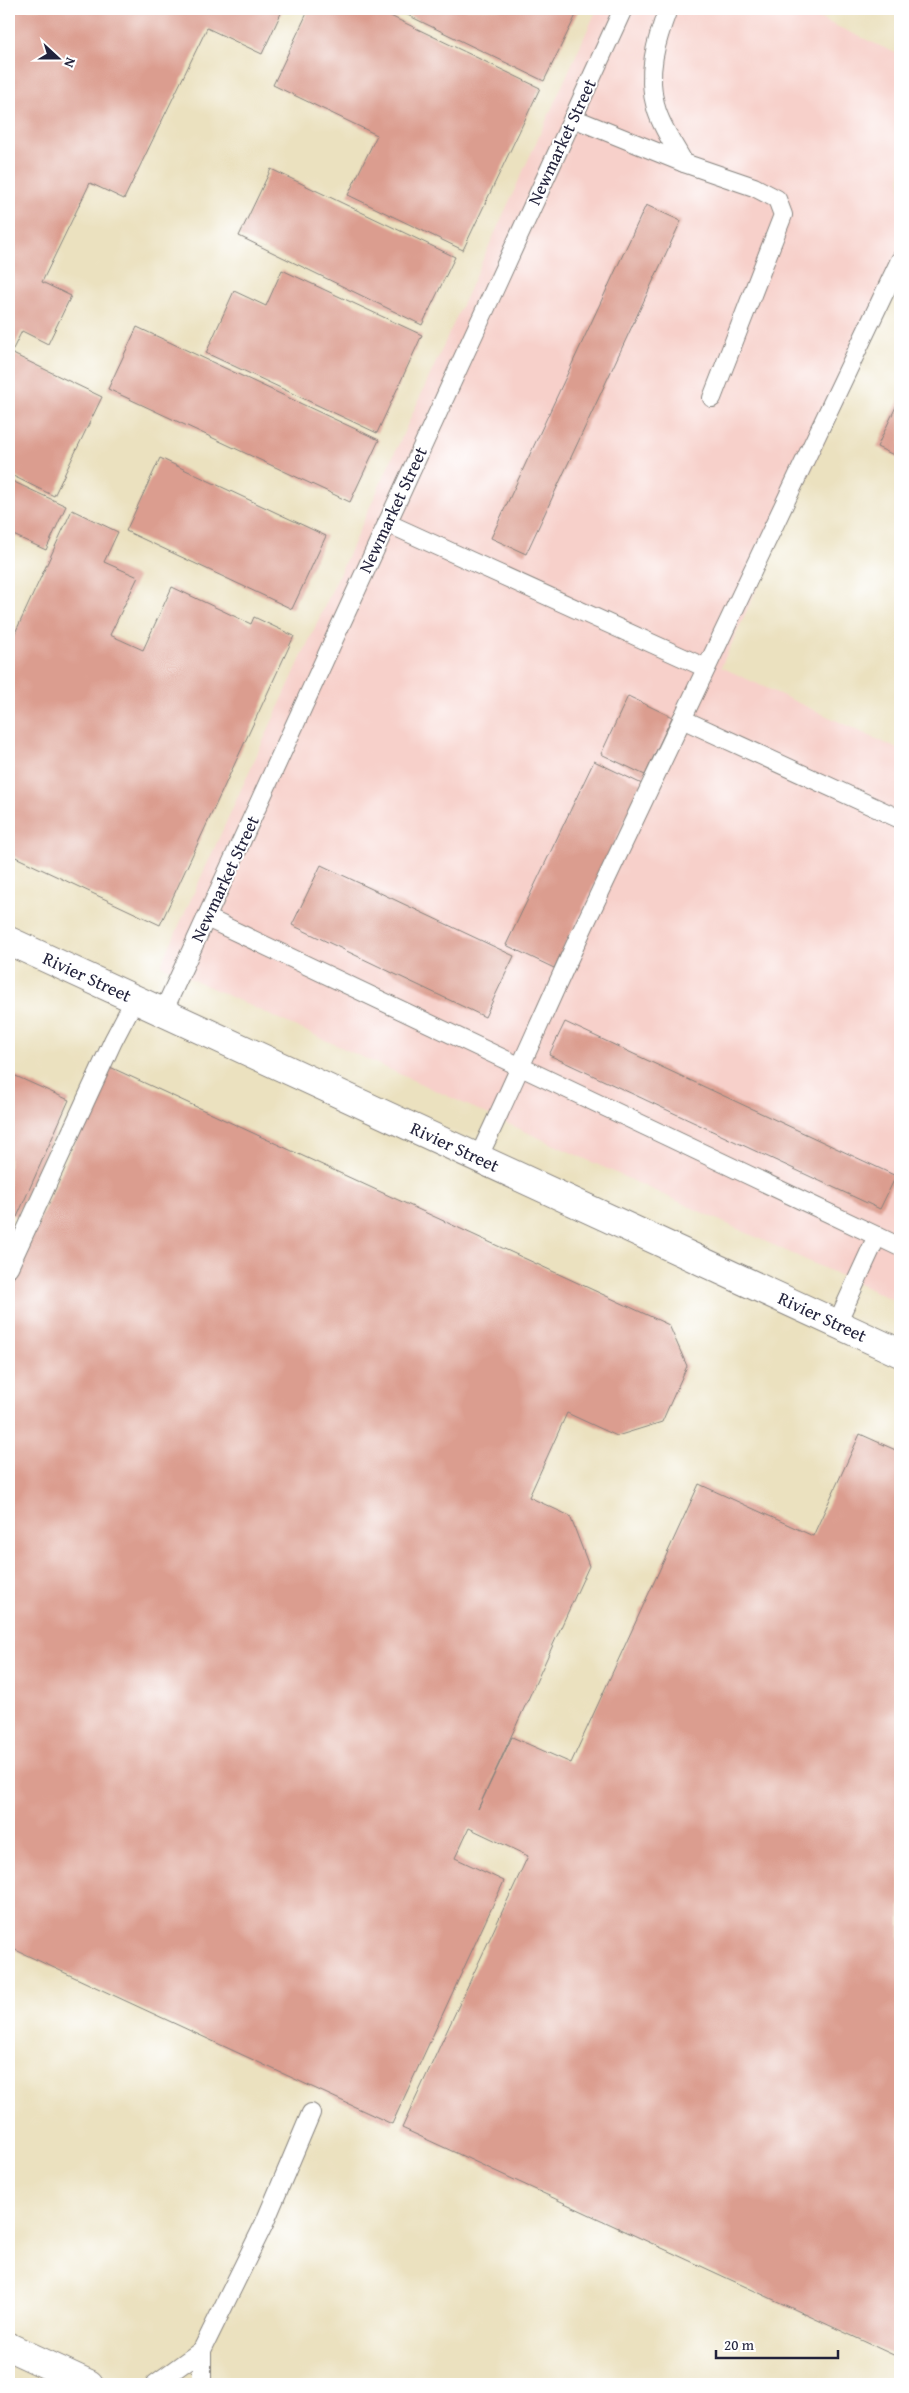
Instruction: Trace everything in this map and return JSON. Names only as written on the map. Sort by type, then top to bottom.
[{"type":"street","name":"Rivier Street","points":[[9,941],[900,1353]]},
{"type":"street","points":[[9,2347],[89,2384]]},
{"type":"lane","name":"Newmarket Street","points":[[163,1012],[623,9]]},
{"type":"lane","points":[[668,9],[654,52],[651,80],[656,109],[684,163]]},
{"type":"lane","points":[[573,118],[684,163],[754,187],[777,199],[783,216],[712,398]]},
{"type":"lane","points":[[478,1158],[522,1067],[535,1030],[900,260]]},
{"type":"lane","points":[[387,523],[706,668]]},
{"type":"lane","points":[[682,719],[900,819]]},
{"type":"lane","points":[[207,918],[900,1247]]},
{"type":"lane","points":[[9,1267],[113,1041],[135,999]]},
{"type":"lane","points":[[836,1323],[877,1236]]},
{"type":"lane","points":[[202,2384],[202,2350],[264,2224],[311,2113]]},
{"type":"lane","points":[[155,2384],[202,2350]]},
{"type":"shaded area","points":[[597,9],[799,9],[900,55],[900,275],[721,667],[900,750],[900,1303],[161,965]]},
{"type":"building","points":[[13,9],[283,9],[262,54],[207,28],[124,199],[90,183],[42,282],[71,296],[48,344],[22,331],[11,353],[102,397],[54,496],[9,474],[9,18]]},
{"type":"building","points":[[309,9],[376,9],[540,88],[463,250],[348,195],[377,135],[273,85]]},
{"type":"building","points":[[395,9],[579,9],[544,81]]},
{"type":"building","points":[[271,169],[455,257],[422,325],[239,236]]},
{"type":"building","points":[[646,205],[681,221],[526,554],[491,538]]},
{"type":"building","points":[[282,270],[422,335],[377,433],[206,353],[234,291],[266,306]]},
{"type":"building","points":[[137,327],[379,440],[350,502],[108,389]]},
{"type":"building","points":[[900,398],[900,458],[877,447]]},
{"type":"building","points":[[160,458],[326,536],[292,609],[126,531]]},
{"type":"building","points":[[12,481],[66,506],[46,550],[9,533],[9,489]]},
{"type":"building","points":[[72,510],[118,532],[104,562],[138,577],[110,635],[143,650],[172,587],[251,624],[254,617],[294,636],[160,925],[9,854],[9,646]]},
{"type":"building","points":[[628,696],[672,717],[645,775],[601,754]]},
{"type":"building","points":[[594,761],[642,784],[554,968],[506,945]]},
{"type":"building","points":[[321,865],[514,956],[485,1017],[292,925]]},
{"type":"building","points":[[565,1022],[896,1176],[880,1209],[549,1055]]},
{"type":"building","points":[[110,1067],[669,1325],[687,1366],[662,1422],[617,1436],[567,1413],[529,1497],[570,1516],[589,1566],[478,1809],[512,1737],[571,1763],[699,1484],[813,1536],[860,1434],[900,1452],[900,2358],[402,2128],[528,1856],[469,1828],[455,1858],[504,1881],[392,2124],[9,1947],[9,1287]]},
{"type":"building","points":[[9,1073],[69,1100],[17,1217],[9,1213]]}]
